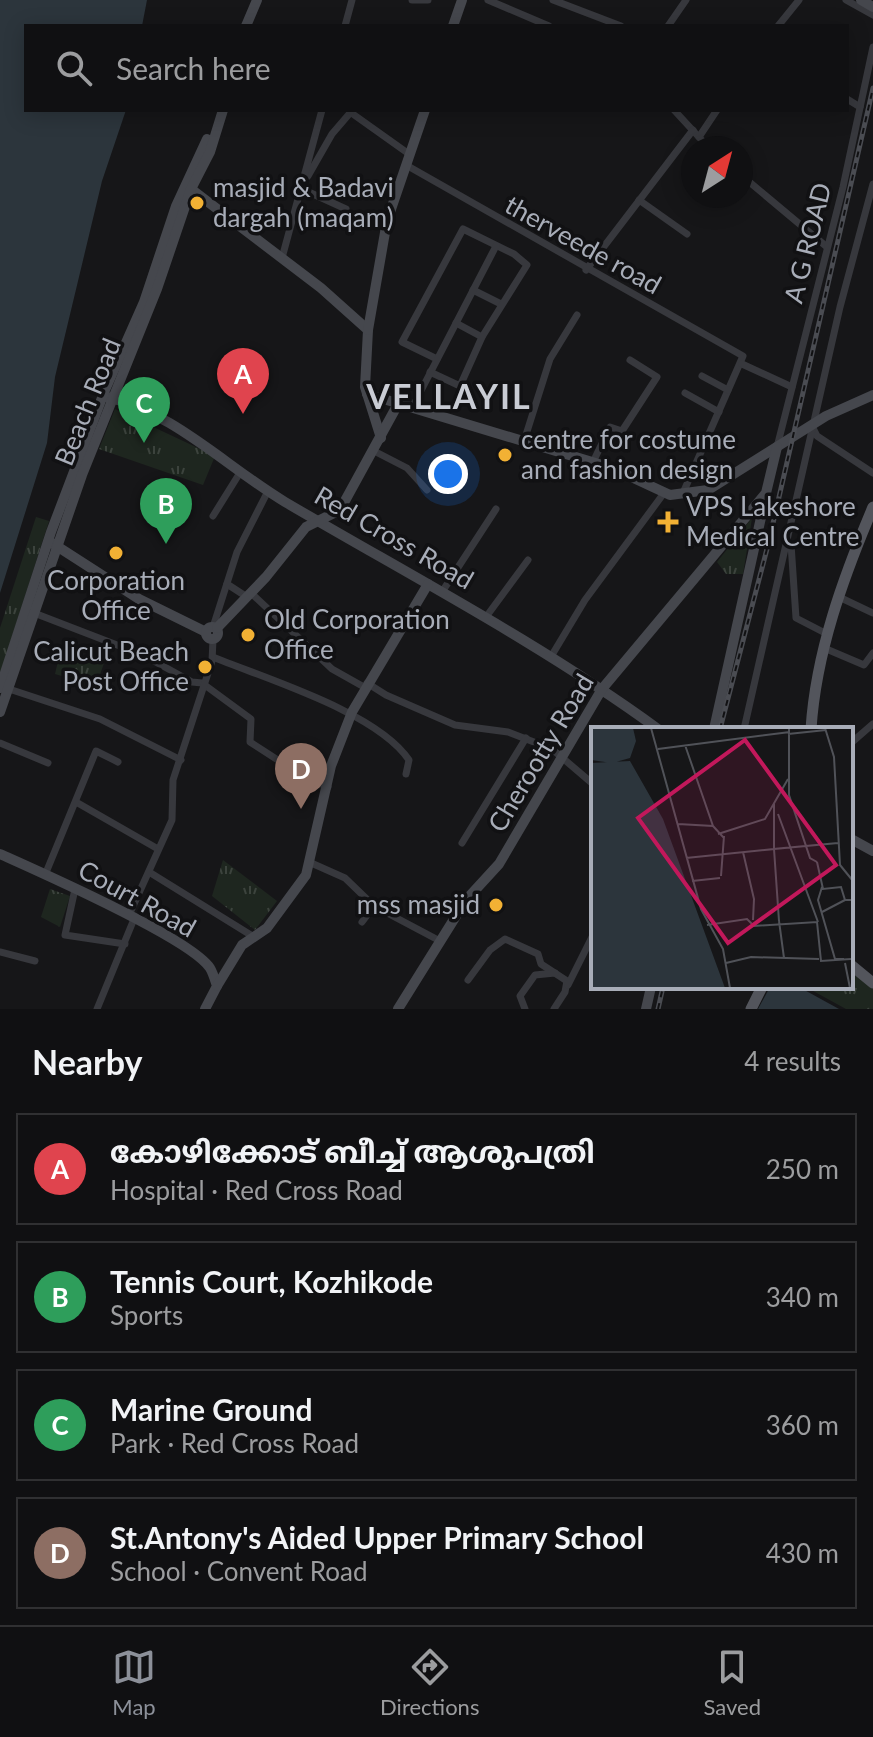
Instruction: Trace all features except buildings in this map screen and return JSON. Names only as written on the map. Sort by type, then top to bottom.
[{"type":"main road","points":[[811,727],[814,683],[827,634],[872,511]]},
{"type":"main road","points":[[853,967],[873,982]]},
{"type":"main road","points":[[751,1009],[761,989]]},
{"type":"street","points":[[247,24],[257,0]]},
{"type":"street","points":[[254,24],[264,0]]},
{"type":"street","points":[[346,24],[352,0]]},
{"type":"street","points":[[412,0],[428,0]]},
{"type":"street","points":[[454,24],[462,0]]},
{"type":"street","points":[[488,0],[544,24]]},
{"type":"street","points":[[553,0],[616,24]]},
{"type":"street","points":[[669,24],[686,0]]},
{"type":"street","points":[[780,24],[799,0]]},
{"type":"street","points":[[846,0],[873,15]]},
{"type":"street","points":[[861,0],[873,7]]},
{"type":"street","name":"A G ROAD","points":[[777,447],[873,47]]},
{"type":"street","points":[[849,100],[860,107]]},
{"type":"street","name":"Beach Road","points":[[0,712],[4,689],[53,544],[144,302],[176,206],[204,149],[215,112]]},
{"type":"street","name":"Beach Road","points":[[107,396],[157,289],[191,189],[206,163],[222,112]]},
{"type":"street","points":[[282,258],[321,112]]},
{"type":"street","points":[[302,187],[332,134],[350,112],[409,154]]},
{"type":"street","points":[[381,438],[367,394],[368,330],[387,221],[424,112]]},
{"type":"street","points":[[676,112],[699,136]]},
{"type":"street","points":[[586,270],[639,200],[715,112]]},
{"type":"street","name":"therveede road","points":[[406,165],[792,387]]},
{"type":"street","points":[[753,185],[827,247]]},
{"type":"street","points":[[302,187],[346,209]]},
{"type":"street","points":[[744,727],[790,537],[812,426],[872,188]]},
{"type":"street","points":[[191,189],[282,258],[368,330]]},
{"type":"street","points":[[639,200],[687,234]]},
{"type":"street","points":[[430,372],[460,386],[482,337],[527,265],[463,229],[402,342],[437,359]]},
{"type":"street","points":[[412,408],[496,246]]},
{"type":"street","points":[[473,290],[501,304]]},
{"type":"street","points":[[524,441],[550,359],[577,315]]},
{"type":"street","points":[[456,323],[482,337]]},
{"type":"street","points":[[593,462],[610,427],[622,431],[657,377],[630,360]]},
{"type":"street","points":[[683,493],[742,360]]},
{"type":"street","points":[[702,376],[728,390]]},
{"type":"street","points":[[685,393],[719,412]]},
{"type":"street","points":[[367,394],[593,462],[664,493],[708,490],[812,426],[873,395]]},
{"type":"street","name":"Red Cross Road","points":[[107,396],[155,415],[195,438],[268,491],[552,655],[655,727]]},
{"type":"street","points":[[339,532],[340,510],[398,404]]},
{"type":"street","points":[[812,426],[817,436],[873,473]]},
{"type":"street","name":"Cherootty Road","points":[[398,1009],[466,900],[499,864],[602,689],[766,493],[777,447]]},
{"type":"street","points":[[374,451],[407,468],[427,490]]},
{"type":"street","points":[[213,516],[241,471]]},
{"type":"street","points":[[97,1009],[172,820],[173,780],[202,683],[213,657],[212,632],[237,552],[268,491]]},
{"type":"street","points":[[552,655],[585,600],[664,493]]},
{"type":"street","points":[[714,727],[766,493]]},
{"type":"street","points":[[442,592],[496,509]]},
{"type":"street","points":[[212,632],[249,595],[306,527],[340,510]]},
{"type":"street","points":[[790,537],[796,618],[827,634]]},
{"type":"street","points":[[53,544],[139,599],[212,632]]},
{"type":"street","name":"Beach Road","points":[[4,689],[34,613],[53,544]]},
{"type":"street","points":[[486,617],[528,560]]},
{"type":"street","points":[[227,584],[249,595],[332,669],[455,725],[508,732],[526,738],[562,755],[591,782]]},
{"type":"street","points":[[205,1009],[242,945],[267,928],[306,875],[328,787],[351,716],[365,685],[428,584]]},
{"type":"street","points":[[839,597],[873,613]]},
{"type":"street","points":[[34,613],[143,655],[192,682],[202,683],[251,719],[250,742],[301,775],[328,787]]},
{"type":"street","points":[[824,648],[864,665],[873,653]]},
{"type":"street","points":[[213,657],[330,703],[402,749],[409,760],[406,774]]},
{"type":"street","points":[[4,689],[100,719],[181,760]]},
{"type":"street","points":[[853,741],[873,724]]},
{"type":"street","points":[[462,843],[526,738]]},
{"type":"street","points":[[0,743],[48,763]]},
{"type":"street","points":[[45,875],[96,751],[118,762]]},
{"type":"street","points":[[76,802],[158,849]]},
{"type":"street","points":[[853,835],[872,851]]},
{"type":"street","points":[[853,840],[872,851]]},
{"type":"street","name":"Court Road","points":[[0,854],[136,917],[209,967],[217,986]]},
{"type":"street","points":[[309,862],[345,878],[374,906],[440,941]]},
{"type":"street","points":[[149,872],[254,937]]},
{"type":"street","points":[[75,889],[65,935],[125,944]]},
{"type":"street","points":[[362,922],[374,906]]},
{"type":"street","points":[[468,980],[490,950],[505,939],[538,954],[541,964],[568,985]]},
{"type":"street","points":[[554,1009],[591,939]]},
{"type":"street","points":[[0,952],[35,961]]},
{"type":"street","points":[[525,1009],[520,996],[535,975],[555,973]]},
{"type":"street","points":[[646,1009],[651,989]]},
{"type":"green space","points":[[115,409],[215,456],[203,485],[99,449]]},
{"type":"green space","points":[[36,517],[49,521],[0,674],[0,628]]},
{"type":"green space","points":[[752,518],[743,574],[726,574],[717,562]]},
{"type":"green space","points":[[61,649],[104,663],[96,686],[55,674]]},
{"type":"green space","points":[[223,860],[277,901],[255,930],[212,896]]},
{"type":"green space","points":[[50,889],[70,896],[60,927],[41,917]]},
{"type":"green space","points":[[853,972],[873,987],[873,1009],[846,1009],[810,989],[853,989]]},
{"type":"shaded area","points":[[0,0],[147,0],[142,24],[24,24],[24,112],[125,112],[102,181],[55,377],[47,443],[0,593]]},
{"type":"shaded area","points":[[769,989],[803,989],[839,1009],[758,1009]]},
{"type":"railway","points":[[721,727],[768,545],[873,88]]},
{"type":"railway","points":[[658,1009],[663,989]]},
{"type":"place","name":"masjid & Badavi dargah (maqam)","points":[[197,203]]},
{"type":"place","name":"കോഴിക്കോട് ബീച്ച് ആശുപത്രി","points":[[243,414]]},
{"type":"place","name":"Marine Ground","points":[[144,443]]},
{"type":"place","name":"centre for costume and fashion design","points":[[505,455]]},
{"type":"place","name":"VPS Lakeshore Medical Centre","points":[[668,522]]},
{"type":"place","name":"Tennis Court, Kozhikode","points":[[166,544]]},
{"type":"place","name":"Corporation Office","points":[[116,553]]},
{"type":"place","name":"Old Corporation Office","points":[[248,635]]},
{"type":"place","name":"Calicut Beach Post Office","points":[[205,667]]},
{"type":"place","name":"St.Antony's Aided Upper Primary School","points":[[301,809]]},
{"type":"place","name":"mss masjid","points":[[496,905]]},
{"type":"district","name":"VELLAYIL","points":[[449,397]]}]
